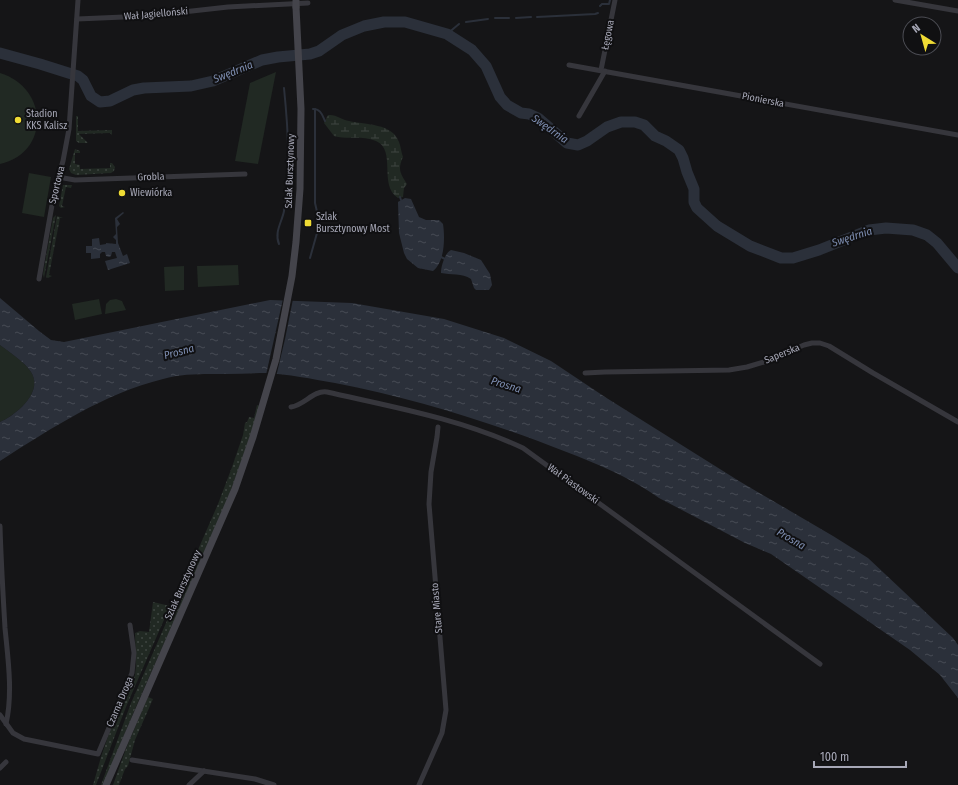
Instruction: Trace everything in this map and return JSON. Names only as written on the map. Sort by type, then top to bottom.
[{"type":"main road","name":"Szlak Bursztynowy","points":[[108,785],[142,701],[226,510],[245,462],[265,401],[282,334],[290,291],[299,214],[301,160],[296,3]]},
{"type":"street","points":[[77,19],[78,0]]},
{"type":"street","name":"Łęgowa","points":[[579,116],[603,71],[615,0]]},
{"type":"street","points":[[895,0],[958,11]]},
{"type":"street","name":"Wał Jagielloński","points":[[77,19],[147,16],[228,7],[308,3]]},
{"type":"street","name":"Sportowa","points":[[39,279],[48,224],[68,136],[77,19]]},
{"type":"street","name":"Pionierska","points":[[569,65],[958,135]]},
{"type":"street","name":"Grobla","points":[[58,177],[75,180],[245,174]]},
{"type":"street","name":"Saperska","points":[[585,373],[729,370],[764,362],[804,345],[820,343],[829,346],[958,422]]},
{"type":"street","name":"Wał Piastowski","points":[[291,407],[301,404],[318,392],[327,392],[396,407],[454,422],[510,442],[522,448],[820,664]]},
{"type":"street","name":"Stare Miasto","points":[[419,785],[442,733],[446,710],[429,504],[431,472],[438,437],[438,427]]},
{"type":"street","points":[[0,526],[2,600],[8,683],[8,709],[6,724]]},
{"type":"street","name":"Czarna Droga","points":[[6,724],[13,733],[24,739],[98,754],[132,673],[134,653],[130,625]]},
{"type":"street","points":[[0,715],[6,724]]},
{"type":"street","points":[[132,760],[255,779],[274,785]]},
{"type":"street","points":[[0,768],[6,762]]},
{"type":"street","points":[[189,785],[204,771]]},
{"type":"green space","points":[[276,72],[258,164],[235,161],[250,83]]},
{"type":"green space","name":"Stadion KKS Kalisz","points":[[0,73],[16,81],[28,92],[35,105],[37,120],[35,134],[28,147],[16,158],[0,164]]},
{"type":"green space","points":[[328,115],[334,115],[344,120],[385,128],[396,136],[400,144],[403,157],[400,165],[400,172],[407,184],[404,188],[403,197],[398,198],[392,192],[389,185],[387,160],[382,146],[371,139],[334,136],[324,123]]},
{"type":"green space","points":[[76,116],[78,116],[78,131],[112,130],[112,135],[110,133],[79,134],[88,143],[79,143],[76,141]]},
{"type":"green space","points":[[75,149],[80,151],[80,153],[75,153],[75,164],[80,165],[80,169],[110,168],[110,163],[112,163],[115,167],[114,171],[111,173],[76,175],[71,173],[69,169]]},
{"type":"green space","points":[[29,173],[51,177],[44,217],[22,213]]},
{"type":"green space","points":[[63,185],[72,185],[71,188],[66,187],[62,206],[65,207],[61,208],[59,206]]},
{"type":"green space","points":[[56,215],[44,278],[43,274],[53,218]]},
{"type":"green space","points":[[57,216],[63,218],[60,218],[49,275],[52,276],[48,278],[46,277]]},
{"type":"green space","points":[[238,265],[239,285],[198,287],[197,266]]},
{"type":"green space","points":[[184,266],[184,290],[165,291],[164,267]]},
{"type":"green space","points":[[99,299],[102,314],[75,320],[72,304]]},
{"type":"green space","points":[[116,299],[122,301],[126,310],[105,314],[106,304],[110,300]]},
{"type":"green space","points":[[0,345],[17,357],[31,372],[34,380],[34,387],[26,402],[13,414],[0,422]]},
{"type":"green space","points":[[257,405],[260,406],[224,508],[107,776],[101,785],[131,703],[218,504],[243,435],[245,423],[249,417],[254,418]]},
{"type":"green space","points":[[153,602],[170,606],[126,707],[96,785],[93,785],[114,719],[135,675],[135,633],[140,631],[149,632]]},
{"type":"green space","points":[[148,697],[153,699],[135,740],[128,766],[125,769],[119,785],[113,785],[127,746]]},
{"type":"water","points":[[405,198],[411,199],[419,217],[426,220],[439,220],[443,224],[444,242],[442,256],[437,267],[433,271],[418,268],[407,259],[404,253],[399,233],[398,202]]},
{"type":"water","points":[[123,212],[124,213],[117,219],[120,224],[117,227],[118,243],[123,256],[127,254],[130,263],[108,270],[105,261],[117,258],[115,252],[112,252],[111,256],[109,257],[106,256],[105,252],[102,252],[100,254],[100,258],[91,259],[91,253],[86,253],[86,246],[92,246],[92,239],[99,238],[100,245],[106,243],[116,244],[116,240],[113,237],[116,234],[115,218]]},
{"type":"water","points":[[451,250],[464,253],[481,260],[490,274],[492,285],[489,290],[476,290],[471,279],[468,277],[456,274],[441,273],[444,260]]},
{"type":"water","name":"Prosna","points":[[0,298],[51,340],[64,342],[270,300],[352,303],[444,319],[504,338],[551,361],[605,397],[739,481],[868,558],[953,638],[958,645],[958,698],[940,675],[910,650],[771,554],[745,543],[659,498],[631,480],[585,459],[488,424],[387,394],[335,383],[265,373],[179,376],[141,385],[120,393],[78,413],[0,461],[0,422],[13,414],[26,402],[34,387],[34,380],[31,372],[25,365],[17,357],[0,345]]},
{"type":"pier","points":[[283,299],[293,299],[276,377],[266,375]]},
{"type":"waterway","points":[[600,6],[602,4],[609,4],[610,0]]},
{"type":"waterway","points":[[537,17],[598,13]]},
{"type":"waterway","points":[[516,18],[531,17]]},
{"type":"waterway","points":[[495,18],[509,18]]},
{"type":"waterway","points":[[466,22],[488,19]]},
{"type":"waterway","name":"Swędrnia","points":[[0,53],[78,76],[83,80],[91,96],[100,102],[110,101],[133,90],[144,88],[191,86],[213,81],[262,60],[310,54],[319,51],[342,35],[364,26],[384,22],[405,22],[447,34],[472,50],[486,66],[500,97],[507,105],[521,113],[529,114],[538,118],[567,143],[578,145],[587,141],[607,127],[621,122],[635,122],[644,125],[655,136],[666,141],[679,150],[694,189],[694,202],[697,208],[717,226],[750,246],[781,258],[793,258],[819,250],[869,230],[886,228],[913,230],[927,235],[937,243],[958,268]]},
{"type":"waterway","points":[[447,34],[459,24]]},
{"type":"waterway","points":[[279,244],[277,235],[284,211],[288,181],[288,134],[284,88]]},
{"type":"waterway","points":[[313,109],[320,111],[325,121]]},
{"type":"waterway","points":[[310,258],[317,233],[318,216],[315,203],[315,109]]},
{"type":"waterway","points":[[441,257],[445,259]]},
{"type":"place","name":"Stadion KKS Kalisz","points":[[18,120]]},
{"type":"place","name":"Wiewiórka","points":[[122,193]]},
{"type":"place","name":"Szlak Bursztynowy Most","points":[[308,223]]}]
